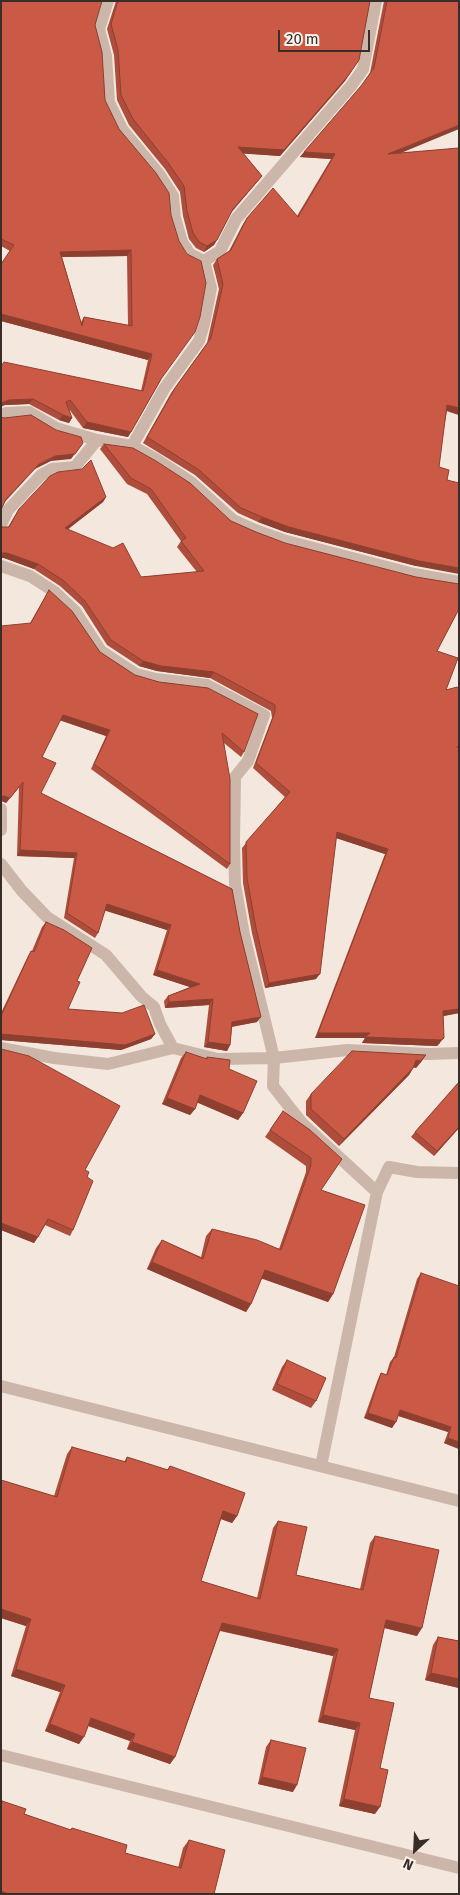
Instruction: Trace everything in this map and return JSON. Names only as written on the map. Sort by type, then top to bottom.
[{"type":"street","points":[[108,1],[99,29],[106,56],[109,102],[122,129],[159,174],[173,196],[175,218],[182,242],[190,254],[204,261],[211,288],[199,341],[164,389],[132,446]]},
{"type":"street","points":[[204,261],[220,251],[236,220],[352,86],[363,69],[376,1]]},
{"type":"street","points":[[1,415],[29,412],[56,428],[97,440],[132,446],[191,482],[234,520],[255,530],[283,540],[414,574],[459,582]]},
{"type":"street","points":[[1,525],[8,510],[41,475],[52,469],[75,467],[97,440]]},
{"type":"street","points":[[1,566],[30,576],[55,592],[75,611],[101,651],[136,674],[156,679],[207,685],[264,714],[248,761],[235,777],[235,884],[244,935],[274,1058],[273,1086],[302,1123],[377,1192]]},
{"type":"street","points":[[1,809],[1,830]]},
{"type":"street","points":[[1,864],[22,891],[47,916],[106,955],[141,996],[154,1007],[160,1024],[173,1048]]},
{"type":"street","points":[[1,1048],[46,1057],[108,1064],[173,1048],[218,1059],[274,1058],[347,1050],[428,1054],[459,1053]]},
{"type":"street","points":[[321,1466],[377,1192],[389,1167],[416,1172],[459,1173]]},
{"type":"street","points":[[1,1386],[459,1501]]},
{"type":"street","points":[[1,1755],[459,1868]]},
{"type":"building","points":[[1,1],[102,1],[95,25],[102,52],[105,100],[119,129],[156,173],[169,193],[171,215],[179,241],[187,254],[201,261],[206,283],[200,317],[195,332],[161,379],[131,432],[87,422],[70,400],[66,402],[72,418],[33,399],[9,400],[1,403],[1,366],[4,362],[143,391],[152,354],[1,314],[1,264],[14,245],[1,239]],"holes":[[[131,250],[132,326],[84,317],[82,326],[60,252]]]},
{"type":"building","points":[[118,1],[370,1],[359,60],[348,76],[284,150],[238,147],[262,176],[233,209],[217,240],[207,246],[199,242],[193,233],[187,211],[184,186],[133,119],[121,95],[118,50],[111,24]]},
{"type":"building","points":[[387,1],[459,1],[459,125],[388,154],[459,148],[459,408],[447,405],[439,467],[449,470],[447,480],[459,483],[459,568],[419,561],[289,527],[262,517],[241,508],[199,470],[147,437],[175,388],[211,338],[223,284],[217,259],[231,250],[247,218],[273,188],[298,217],[335,154],[304,152],[361,86],[374,68]]},
{"type":"building","points":[[31,415],[56,430],[81,437],[83,443],[75,454],[55,456],[39,464],[6,499],[1,510],[1,417]]},
{"type":"building","points":[[104,444],[133,448],[156,461],[190,483],[231,521],[256,532],[285,543],[416,577],[459,584],[459,609],[437,651],[458,658],[446,690],[457,687],[459,689],[459,745],[457,747],[459,749],[459,1009],[443,1011],[444,1038],[441,1040],[365,1037],[370,1033],[318,1033],[388,849],[337,832],[320,974],[269,983],[247,878],[246,842],[290,792],[256,763],[275,712],[275,705],[214,672],[161,666],[143,661],[111,640],[85,601],[64,581],[38,564],[7,553],[1,554],[1,527],[9,527],[19,509],[50,476],[58,472],[82,469],[91,460],[106,497],[65,528],[113,548],[123,543],[141,577],[204,571],[181,541],[186,538],[151,489],[131,478]]},
{"type":"building","points":[[49,590],[72,611],[100,652],[135,675],[159,682],[208,688],[258,714],[244,752],[222,733],[230,779],[230,864],[94,764],[110,730],[63,715],[42,757],[56,763],[41,793],[232,889],[240,932],[261,1017],[232,1022],[230,1045],[208,1042],[213,999],[169,1002],[168,996],[200,984],[157,970],[171,925],[107,904],[98,933],[67,913],[77,853],[20,850],[23,782],[10,798],[1,797],[1,626],[31,623]]},
{"type":"building","points":[[46,922],[64,930],[92,948],[77,981],[80,982],[68,1009],[122,1013],[144,1005],[155,1034],[125,1045],[1,1034],[1,1016],[31,951],[34,952]]},
{"type":"building","points":[[1,1049],[29,1056],[120,1106],[85,1170],[89,1172],[87,1177],[93,1181],[73,1230],[48,1219],[38,1237],[1,1223]]},
{"type":"building","points":[[352,1051],[426,1055],[420,1061],[416,1060],[413,1068],[344,1139],[311,1109],[311,1094]]},
{"type":"building","points":[[186,1052],[207,1059],[207,1057],[230,1060],[229,1069],[257,1081],[243,1113],[200,1095],[195,1109],[167,1098]]},
{"type":"building","points":[[459,1082],[459,1127],[437,1151],[415,1132]]},
{"type":"building","points":[[283,1111],[310,1130],[342,1159],[321,1190],[365,1205],[333,1294],[265,1270],[251,1304],[152,1262],[162,1240],[203,1259],[212,1229],[257,1240],[281,1250],[311,1165],[311,1158],[270,1130]]},
{"type":"building","points":[[421,1273],[459,1286],[459,1442],[448,1438],[451,1427],[400,1410],[396,1422],[368,1413],[381,1373],[387,1375],[394,1357],[396,1358]]},
{"type":"building","points":[[287,1360],[326,1378],[316,1401],[277,1384]]},
{"type":"building","points":[[72,1447],[126,1462],[127,1457],[168,1470],[170,1466],[245,1493],[237,1516],[223,1511],[201,1581],[260,1599],[278,1521],[307,1527],[296,1575],[363,1590],[375,1536],[439,1550],[422,1628],[386,1620],[369,1698],[394,1703],[380,1768],[388,1770],[380,1807],[344,1799],[360,1723],[323,1715],[338,1649],[222,1623],[175,1757],[132,1742],[135,1734],[91,1718],[84,1737],[50,1724],[65,1685],[16,1669],[31,1619],[1,1609],[1,1480],[57,1497]]},
{"type":"building","points":[[438,1637],[459,1641],[459,1679],[431,1673]]},
{"type":"building","points":[[271,1740],[306,1748],[297,1785],[262,1777]]},
{"type":"building","points":[[2,1801],[26,1809],[24,1814],[71,1830],[72,1828],[127,1845],[125,1853],[181,1868],[189,1840],[225,1850],[214,1894],[9,1894],[1,1891]]}]
